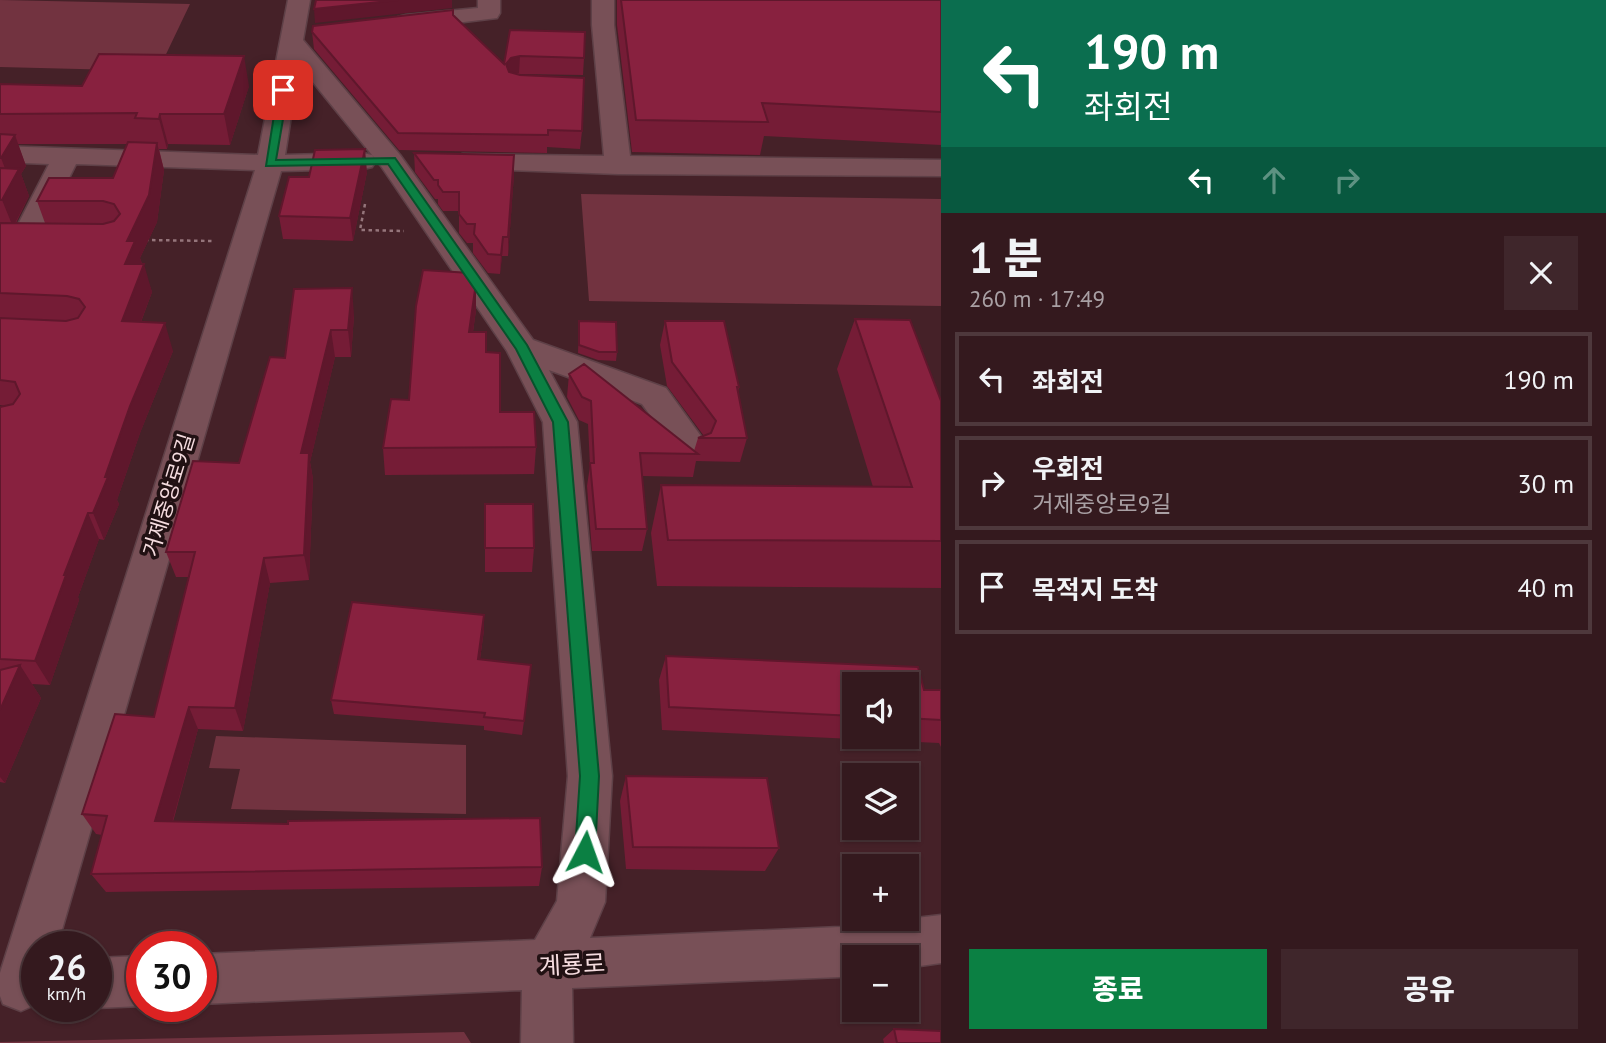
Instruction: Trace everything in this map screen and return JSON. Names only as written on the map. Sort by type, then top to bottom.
[{"type":"street","name":"거제중앙로9길","points":[[19,986],[248,242],[301,36],[299,0]]},
{"type":"street","points":[[384,25],[489,13],[489,0]]},
{"type":"street","points":[[603,0],[603,24],[618,166]]},
{"type":"street","points":[[301,36],[404,161],[440,231],[522,348],[560,422],[590,776],[581,902],[566,937],[547,966],[547,1043]]},
{"type":"street","points":[[584,85],[610,86]]},
{"type":"street","points":[[0,155],[270,163],[404,161]]},
{"type":"street","points":[[24,240],[66,157]]},
{"type":"street","points":[[444,162],[941,168]]},
{"type":"street","name":"계룡로","points":[[217,978],[840,952],[941,939]]},
{"type":"lane","points":[[522,348],[654,396],[691,446]]},
{"type":"path","points":[[365,204],[360,230],[440,231]]},
{"type":"path","points":[[139,240],[248,242]]},
{"type":"shaded area","points":[[0,0],[190,4],[158,71],[0,67]]},
{"type":"shaded area","points":[[581,194],[941,199],[941,306],[589,301]]},
{"type":"shaded area","points":[[216,736],[466,745],[466,814],[231,809],[240,769],[209,768]]},
{"type":"shaded area","points":[[464,1032],[471,1043],[0,1043],[0,1042]]},
{"type":"building","points":[[316,0],[398,0],[314,9]]},
{"type":"building","points":[[621,0],[941,0],[941,112],[762,103],[768,122],[636,120]]},
{"type":"building","points":[[453,10],[453,15],[504,64],[510,30],[585,32],[584,58],[520,56],[511,58],[506,64],[509,72],[520,75],[584,78],[582,131],[548,130],[548,135],[398,133],[312,32],[313,26]]},
{"type":"building","points":[[99,54],[244,56],[224,114],[160,114],[159,119],[135,118],[137,113],[0,114],[0,84],[82,86]]},
{"type":"building","points":[[0,134],[15,135],[1,158],[0,158]]},
{"type":"building","points":[[128,142],[157,143],[149,195],[127,241],[135,241],[125,264],[144,264],[122,321],[165,323],[130,406],[105,477],[108,477],[93,513],[88,513],[64,575],[35,661],[0,659],[0,407],[13,404],[20,394],[15,382],[0,380],[0,318],[66,321],[78,318],[85,307],[79,299],[67,296],[0,293],[0,223],[103,224],[114,221],[120,214],[114,204],[103,201],[37,201],[49,178],[113,178]]},
{"type":"building","points":[[365,149],[350,218],[279,216],[289,177],[309,177],[315,150]]},
{"type":"building","points":[[414,153],[514,155],[508,237],[503,237],[501,255],[488,254],[474,234],[475,224],[467,224],[459,214],[459,192],[443,192],[438,180],[434,180]]},
{"type":"building","points":[[0,168],[19,169],[2,200],[0,200]]},
{"type":"building","points":[[423,270],[470,273],[476,283],[469,332],[486,332],[486,352],[500,353],[500,412],[534,412],[536,447],[383,448],[391,399],[409,400],[416,306]]},
{"type":"building","points":[[352,288],[348,330],[331,330],[301,453],[309,453],[304,555],[264,558],[235,708],[189,707],[155,821],[288,824],[288,821],[540,818],[542,867],[91,874],[107,816],[82,814],[115,714],[154,717],[195,552],[166,552],[193,461],[239,463],[270,357],[285,358],[294,289]]},
{"type":"building","points":[[855,319],[910,320],[941,401],[941,541],[668,540],[661,485],[912,487]]},
{"type":"building","points":[[579,321],[616,322],[617,352],[599,352],[579,345]]},
{"type":"building","points":[[665,321],[724,321],[747,438],[698,438],[711,433],[716,421],[672,362]]},
{"type":"building","points":[[584,364],[698,454],[640,453],[647,529],[596,529],[590,463],[594,463],[591,401],[582,397],[569,374]]},
{"type":"building","points":[[485,504],[533,504],[534,548],[485,548]]},
{"type":"building","points":[[352,602],[484,615],[478,659],[531,665],[524,721],[484,717],[485,713],[331,700]]},
{"type":"building","points":[[666,656],[918,667],[924,690],[941,690],[941,720],[919,719],[919,672],[842,672],[842,715],[669,707]]},
{"type":"building","points":[[20,665],[0,710],[0,670]]},
{"type":"building","points":[[626,776],[767,778],[779,848],[633,847]]},
{"type":"building","points":[[894,1029],[941,1031],[941,1043],[897,1043]]},
{"type":"route","points":[[283,90],[270,163],[391,161],[522,348],[560,422],[590,776],[585,852]]}]
